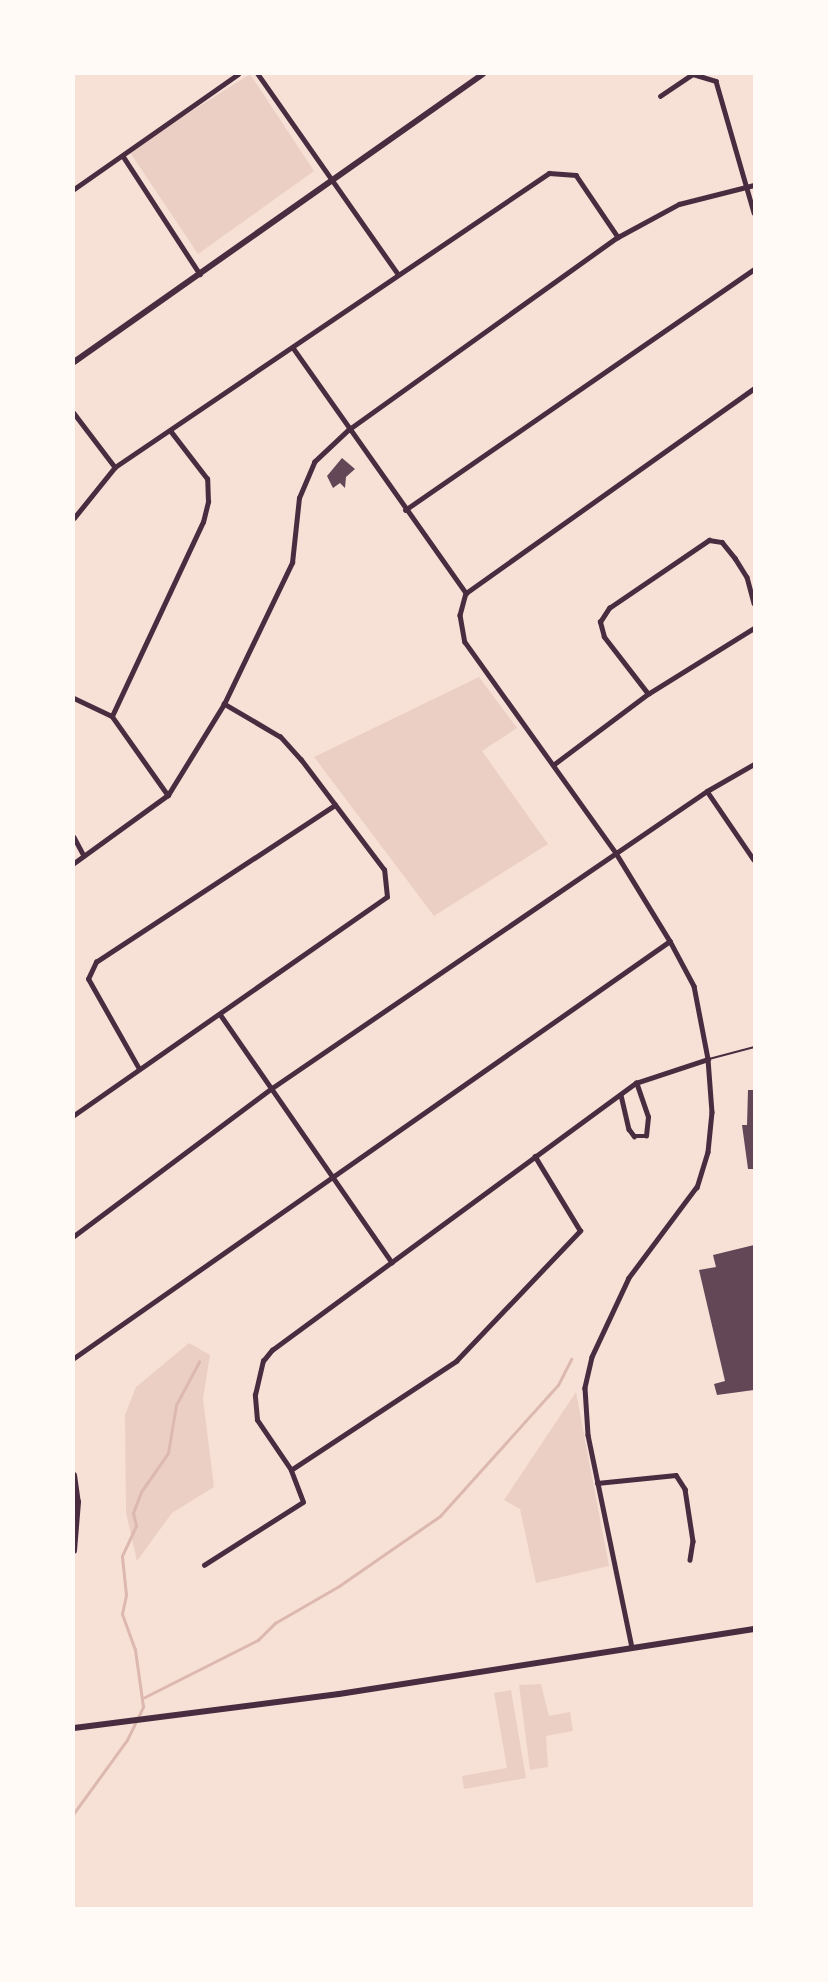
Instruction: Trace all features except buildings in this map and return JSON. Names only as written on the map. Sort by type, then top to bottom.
[{"type":"main road","points":[[74,362],[483,74]]},
{"type":"main road","points":[[74,1475],[74,1551]]},
{"type":"main road","points":[[74,1728],[339,1694],[754,1629]]},
{"type":"street","points":[[74,188],[238,74]]},
{"type":"street","points":[[258,74],[398,274]]},
{"type":"street","points":[[660,96],[693,74],[716,81],[754,213]]},
{"type":"street","points":[[123,156],[200,274]]},
{"type":"street","points":[[74,518],[115,467],[171,432],[549,173],[576,175],[618,237]]},
{"type":"street","points":[[74,863],[168,795],[225,704],[292,563],[299,498],[314,462],[348,430],[618,237],[679,204],[754,185]]},
{"type":"street","points":[[405,510],[754,269]]},
{"type":"street","points":[[294,348],[348,430],[466,593]]},
{"type":"street","points":[[632,1648],[597,1483],[585,1388],[592,1357],[629,1278],[697,1186],[708,1152],[712,1112],[708,1059],[694,986],[670,941],[616,853],[465,642],[460,615],[466,593],[754,388]]},
{"type":"street","points":[[74,413],[115,467]]},
{"type":"street","points":[[112,716],[203,522],[208,502],[207,479],[171,432]]},
{"type":"street","points":[[648,694],[604,637],[600,622],[609,608],[709,540],[722,542],[735,558],[747,578],[754,603]]},
{"type":"street","points":[[553,765],[648,694],[754,628]]},
{"type":"street","points":[[74,698],[112,716],[168,795]]},
{"type":"street","points":[[74,1115],[387,897],[384,870],[280,737],[225,704]]},
{"type":"street","points":[[74,1236],[272,1088],[707,791],[754,764]]},
{"type":"street","points":[[707,791],[754,860]]},
{"type":"street","points":[[139,1069],[88,979],[96,962],[335,805]]},
{"type":"street","points":[[74,837],[84,856]]},
{"type":"street","points":[[74,1358],[670,941]]},
{"type":"street","points":[[220,1014],[393,1262]]},
{"type":"street","points":[[204,1565],[303,1502],[291,1470],[257,1419],[255,1395],[262,1361],[636,1083],[708,1059]]},
{"type":"street","points":[[621,1095],[629,1129],[634,1136],[646,1136],[648,1117],[636,1083]]},
{"type":"street","points":[[291,1470],[456,1361],[580,1231],[535,1157]]},
{"type":"street","points":[[597,1483],[677,1475],[685,1489],[692,1541],[690,1560]]},
{"type":"lane","points":[[708,1059],[754,1047]]},
{"type":"shaded area","points":[[250,74],[314,171],[198,254],[129,151]]},
{"type":"shaded area","points":[[479,677],[517,728],[482,751],[548,844],[434,916],[314,757]]},
{"type":"shaded area","points":[[189,1343],[210,1355],[203,1399],[214,1487],[172,1513],[137,1561],[126,1513],[125,1415],[136,1387]]},
{"type":"shaded area","points":[[576,1392],[609,1566],[536,1583],[520,1509],[504,1500]]},
{"type":"shaded area","points":[[541,1684],[549,1716],[570,1712],[573,1731],[546,1736],[548,1767],[530,1770],[519,1685]]},
{"type":"shaded area","points":[[511,1690],[526,1778],[464,1789],[462,1776],[507,1768],[494,1693]]},
{"type":"waterway","points":[[143,1698],[258,1640],[275,1623],[339,1586],[440,1516],[558,1385],[571,1359]]},
{"type":"waterway","points":[[74,1813],[127,1740],[143,1707],[135,1650],[122,1614],[126,1595],[122,1556],[136,1526],[133,1513],[141,1492],[168,1453],[176,1405],[199,1362]]}]
